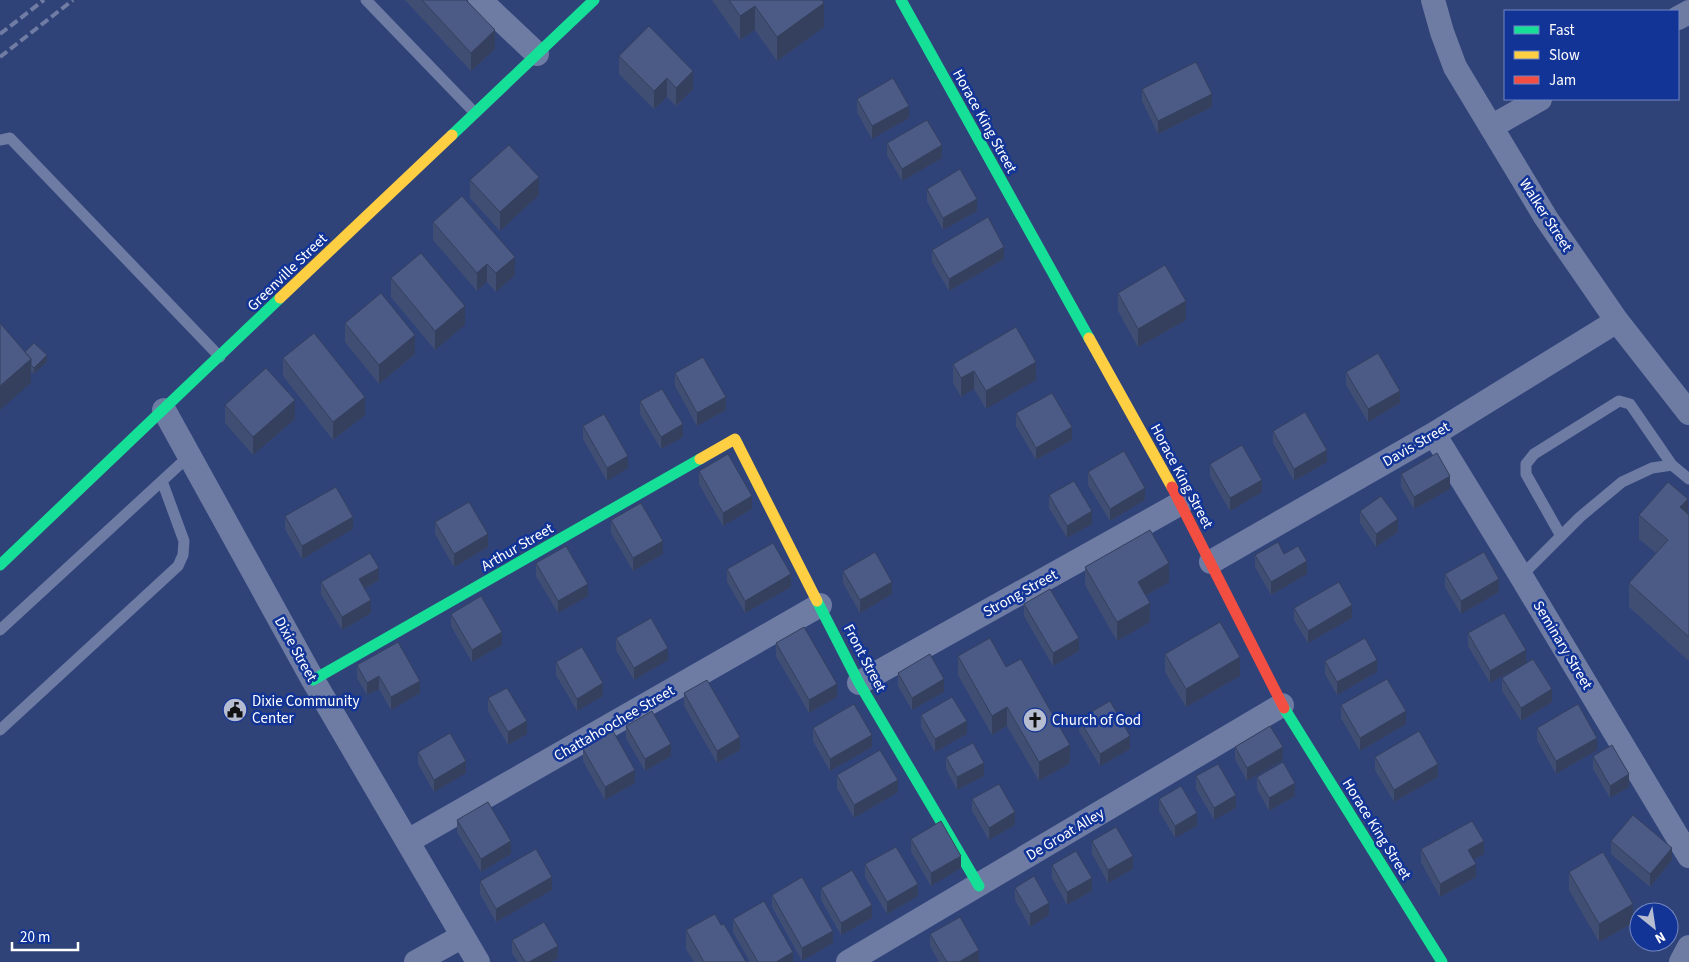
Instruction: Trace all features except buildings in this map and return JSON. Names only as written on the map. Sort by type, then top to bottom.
[{"type":"street","points":[[480,0],[536,54]]},
{"type":"street","name":"Greenville Street","points":[[0,566],[594,0]]},
{"type":"street","name":"Horace King Street","points":[[901,0],[1181,503],[1282,705],[1442,962]]},
{"type":"street","name":"Walker Street","points":[[1433,0],[1455,67],[1546,218],[1617,321],[1689,413]]},
{"type":"street","points":[[1491,127],[1538,100]]},
{"type":"street","name":"Davis Street","points":[[1211,562],[1434,434],[1617,321]]},
{"type":"street","name":"Dixie Street","points":[[164,410],[314,680],[478,962]]},
{"type":"street","name":"Seminary Street","points":[[1434,434],[1522,576],[1689,856]]},
{"type":"street","name":"Front Street","points":[[734,439],[860,683],[978,886]]},
{"type":"street","name":"Arthur Street","points":[[314,680],[734,439]]},
{"type":"street","name":"Strong Street","points":[[860,683],[1181,503]]},
{"type":"street","name":"Chattahoochee Street","points":[[408,841],[820,605]]},
{"type":"street","name":"De Groat Alley","points":[[848,962],[1282,705]]},
{"type":"street","points":[[416,962],[463,936]]},
{"type":"street","points":[[1681,962],[1689,947]]},
{"type":"lane","points":[[366,0],[475,113]]},
{"type":"lane","points":[[0,140],[10,138],[220,357]]},
{"type":"lane","points":[[1561,536],[1526,474],[1526,464],[1534,454],[1619,401],[1630,404],[1672,464],[1689,479]]},
{"type":"lane","points":[[0,630],[189,456]]},
{"type":"lane","points":[[1522,576],[1580,517],[1622,482],[1652,468],[1672,464]]},
{"type":"lane","points":[[0,730],[178,566],[183,555],[184,541],[162,481]]},
{"type":"railway","points":[[0,34],[44,0]]},
{"type":"railway","points":[[0,57],[73,0]]},
{"type":"traffic: fast","points":[[452,135],[594,0]]},
{"type":"traffic: fast","points":[[901,0],[1089,338]]},
{"type":"traffic: fast","points":[[0,565],[280,298]]},
{"type":"traffic: fast","points":[[313,680],[700,459]]},
{"type":"traffic: fast","points":[[817,601],[859,683],[979,886]]},
{"type":"traffic: fast","points":[[1284,708],[1442,962]]},
{"type":"traffic: slow","points":[[280,298],[452,135]]},
{"type":"traffic: slow","points":[[1089,338],[1172,487]]},
{"type":"traffic: slow","points":[[700,459],[735,439],[817,601]]},
{"type":"traffic: jam","points":[[1172,487],[1284,708]]},
{"type":"place","name":"Dixie Community Center","points":[[235,710]]},
{"type":"place","name":"Church of God","points":[[1035,720]]}]
